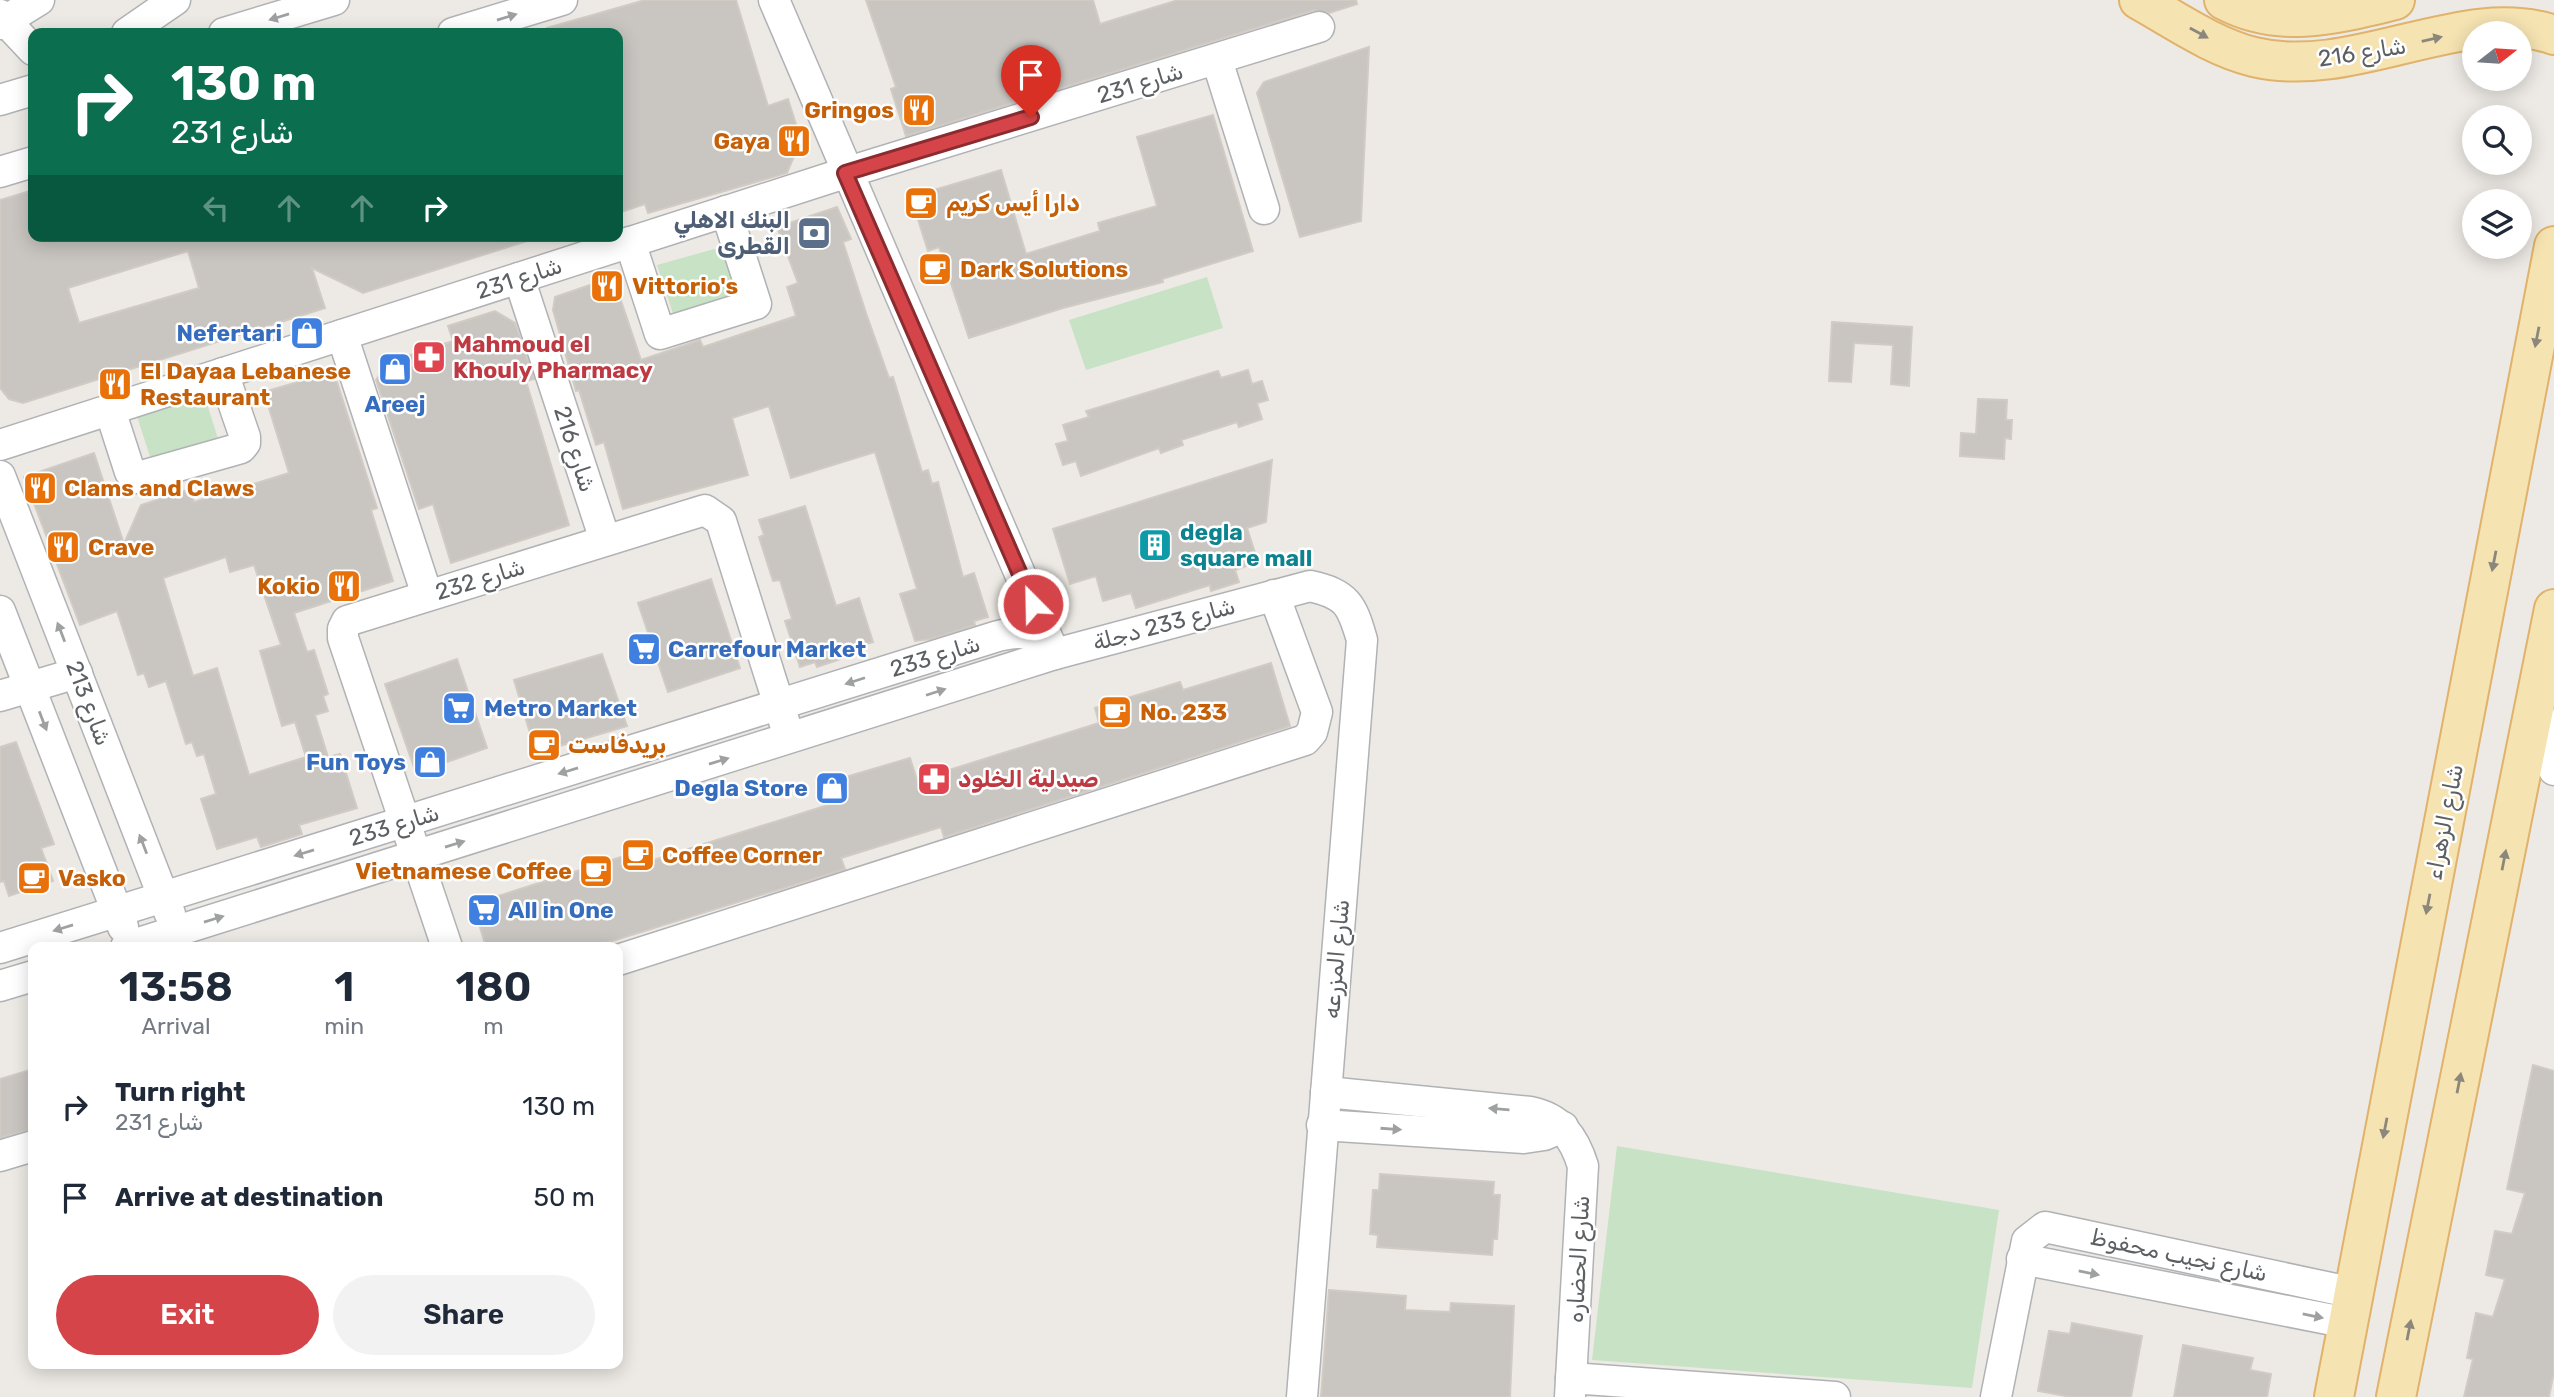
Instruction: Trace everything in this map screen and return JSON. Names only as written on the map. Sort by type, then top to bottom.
[{"type":"main road","name":"شارع 216","points":[[2139,0],[2221,45],[2254,57],[2290,61],[2341,59],[2492,27],[2519,27],[2554,35]]},
{"type":"main road","name":"شارع 216","points":[[2224,0],[2267,16],[2301,19],[2332,7],[2395,0]]},
{"type":"main road","name":"شارع الزهراء","points":[[2334,1397],[2554,246]]},
{"type":"main road","points":[[2396,1397],[2554,609]]},
{"type":"street","points":[[28,45],[2,20],[39,0]]},
{"type":"street","points":[[134,28],[175,0]]},
{"type":"street","points":[[241,28],[334,0]]},
{"type":"street","points":[[470,28],[562,0]]},
{"type":"street","points":[[774,0],[845,173],[1055,654]]},
{"type":"street","points":[[2332,7],[2341,59]]},
{"type":"street","name":"شارع 231","points":[[0,445],[845,173],[1320,27]]},
{"type":"street","points":[[1217,60],[1264,209]]},
{"type":"street","points":[[0,100],[28,92]]},
{"type":"street","points":[[0,172],[28,164]]},
{"type":"street","points":[[630,242],[660,334],[684,327],[756,303],[726,211]]},
{"type":"street","name":"شارع 216","points":[[519,278],[605,540]]},
{"type":"street","points":[[341,335],[427,595]]},
{"type":"street","points":[[110,410],[130,472],[135,478],[241,448],[245,443],[244,437],[223,373]]},
{"type":"street","name":"شارع 213","points":[[0,476],[177,931]]},
{"type":"street","name":"شارع 232","points":[[445,942],[342,634],[344,625],[351,619],[698,511],[717,515],[790,739]]},
{"type":"street","name":"شارع المزرعه","points":[[1274,595],[1310,586],[1333,591],[1352,608],[1362,640],[1302,1397]]},
{"type":"street","points":[[623,958],[1296,745],[1312,732],[1317,712],[1274,595]]},
{"type":"street","name":"شارع 233 دجلة","points":[[1055,654],[1274,595]]},
{"type":"street","points":[[0,611],[127,942]]},
{"type":"street","name":"شارع 233","points":[[0,948],[1016,632],[1033,634],[1055,654],[141,942]]},
{"type":"street","points":[[0,696],[77,673]]},
{"type":"street","points":[[2536,700],[2554,769]]},
{"type":"street","points":[[0,986],[28,978]]},
{"type":"street","points":[[1326,1092],[1530,1112],[1544,1115],[1563,1127]]},
{"type":"street","points":[[1322,1125],[1524,1138],[1544,1135],[1563,1127]]},
{"type":"street","name":"شارع الحضاره","points":[[1563,1127],[1576,1145],[1583,1166],[1571,1387]]},
{"type":"street","points":[[0,1156],[28,1148]]},
{"type":"street","name":"شارع نجيب محفوظ","points":[[1996,1397],[2027,1241],[2034,1232],[2045,1227],[2351,1308]]},
{"type":"street","points":[[1571,1387],[1835,1397]]},
{"type":"green space","points":[[725,246],[742,302],[676,323],[657,265]]},
{"type":"green space","points":[[1207,277],[1223,328],[1086,370],[1069,320]]},
{"type":"green space","points":[[202,388],[220,445],[153,466],[135,410]]},
{"type":"green space","points":[[1617,1146],[1999,1210],[1972,1388],[1592,1360]]},
{"type":"building","points":[[645,0],[736,0],[768,106],[788,99],[801,140],[787,173],[648,213],[645,204],[623,211],[623,28],[547,28]]},
{"type":"building","points":[[866,0],[1093,0],[1100,24],[1178,0],[1356,0],[1357,4],[1329,13],[1314,10],[906,136],[891,89],[896,87]]},
{"type":"building","points":[[1369,47],[1361,221],[1300,237],[1257,93],[1264,82]]},
{"type":"building","points":[[1213,115],[1253,251],[1162,279],[1163,282],[1063,308],[969,338],[939,247],[928,251],[916,213],[927,192],[1001,170],[1026,254],[1100,231],[1098,223],[1157,206],[1137,137]]},
{"type":"building","points":[[28,192],[28,242],[524,242],[363,293],[312,268],[325,308],[23,403],[9,399],[0,388],[0,200]],"holes":[[[188,251],[199,288],[79,323],[68,288]]]},
{"type":"building","points":[[837,207],[851,239],[843,242],[889,378],[893,377],[922,472],[928,470],[932,484],[938,482],[963,577],[974,573],[988,617],[974,621],[975,625],[931,639],[915,641],[900,594],[917,589],[875,452],[791,478],[769,406],[732,418],[748,475],[623,509],[604,442],[596,445],[579,390],[576,391],[553,310],[555,297],[613,277],[641,360],[700,340],[703,347],[796,316],[787,287],[798,283],[777,227]]},
{"type":"building","points":[[495,311],[515,323],[534,379],[526,381],[569,525],[451,563],[433,504],[419,509],[376,380],[389,362],[453,341],[448,326]]},
{"type":"building","points":[[1832,322],[1912,327],[1909,386],[1891,384],[1893,345],[1854,343],[1851,382],[1829,381]]},
{"type":"building","points":[[1248,370],[1252,384],[1262,381],[1268,400],[1257,403],[1262,419],[1239,427],[1237,422],[1181,440],[1183,445],[1161,453],[1159,448],[1081,476],[1076,461],[1063,465],[1056,444],[1068,441],[1063,425],[1089,417],[1086,411],[1218,371],[1221,378]]},
{"type":"building","points":[[318,376],[337,382],[377,508],[371,510],[393,581],[294,613],[307,652],[314,650],[328,694],[323,696],[328,711],[315,715],[328,757],[340,754],[357,808],[299,825],[302,834],[261,847],[257,837],[217,849],[201,799],[216,794],[204,754],[197,756],[192,742],[186,744],[166,681],[149,687],[144,673],[138,675],[117,611],[80,625],[24,477],[94,453],[124,544],[141,505],[190,489],[194,502],[289,473],[264,392]],"holes":[[[226,557],[230,572],[254,565],[281,645],[260,651],[282,726],[295,722],[306,757],[249,775],[217,668],[193,676],[163,578]]]},
{"type":"building","points":[[1978,399],[2007,400],[2006,420],[2012,420],[2011,439],[2005,438],[2004,459],[1960,456],[1961,433],[1976,434]]},
{"type":"building","name":"degla square mall","points":[[1272,460],[1266,522],[1247,528],[1258,562],[1235,570],[1239,582],[1211,591],[1210,585],[1136,608],[1131,593],[1103,601],[1096,576],[1070,584],[1053,529]]},
{"type":"building","points":[[805,506],[836,606],[859,598],[873,642],[859,646],[861,652],[817,667],[815,662],[800,667],[785,621],[792,619],[780,580],[773,581],[759,537],[764,535],[759,520]]},
{"type":"building","points":[[711,579],[740,668],[668,692],[638,603]]},
{"type":"building","points":[[602,654],[627,726],[536,753],[514,680]]},
{"type":"building","points":[[457,659],[487,748],[416,773],[385,684]]},
{"type":"building","points":[[1271,663],[1290,726],[944,837],[941,827],[841,858],[845,869],[609,942],[484,942],[473,904],[643,850],[647,862],[828,805],[822,784],[910,758],[917,780],[1099,723],[1095,708],[1180,682],[1183,690]]},
{"type":"building","points":[[16,742],[54,844],[41,848],[53,881],[9,896],[4,881],[0,882],[0,747]]},
{"type":"building","points":[[2533,1065],[2554,1071],[2554,1372],[2549,1397],[2464,1397],[2473,1359],[2467,1358],[2476,1313],[2493,1317],[2505,1279],[2486,1275],[2495,1231],[2512,1234],[2525,1193],[2507,1189]]},
{"type":"building","points":[[28,1071],[28,1130],[0,1138],[0,1079]]},
{"type":"building","points":[[1380,1174],[1494,1182],[1493,1195],[1500,1195],[1497,1239],[1493,1239],[1492,1255],[1377,1247],[1378,1235],[1370,1234],[1373,1190],[1379,1190]]},
{"type":"building","points":[[1329,1290],[1406,1296],[1405,1310],[1450,1312],[1451,1303],[1514,1306],[1510,1397],[1321,1397]]},
{"type":"building","points":[[2072,1323],[2142,1336],[2131,1397],[2071,1397],[2038,1391],[2049,1331],[2070,1334]]},
{"type":"building","points":[[2183,1345],[2253,1358],[2250,1370],[2271,1374],[2267,1397],[2174,1397]]},
{"type":"place","name":"Gringos","points":[[919,110]]},
{"type":"place","name":"Gaya","points":[[794,141]]},
{"type":"place","name":"دارا أيس كريم","points":[[921,203]]},
{"type":"place","name":"البنك الاهلي القطرى","points":[[814,233]]},
{"type":"place","name":"Dark Solutions","points":[[935,269]]},
{"type":"place","name":"Vittorio's","points":[[607,286]]},
{"type":"place","name":"Nefertari","points":[[307,333]]},
{"type":"place","name":"Mahmoud el Khouly Pharmacy","points":[[429,357]]},
{"type":"place","name":"Areej","points":[[395,369]]},
{"type":"place","name":"El Dayaa Lebanese Restaurant","points":[[115,384]]},
{"type":"place","name":"Clams and Claws","points":[[40,488]]},
{"type":"place","name":"degla square mall","points":[[1155,545]]},
{"type":"place","name":"Crave","points":[[63,547]]},
{"type":"place","name":"Kokio","points":[[344,586]]},
{"type":"place","name":"Carrefour Market","points":[[644,649]]},
{"type":"place","name":"Metro Market","points":[[459,708]]},
{"type":"place","name":"No. 233","points":[[1115,712]]},
{"type":"place","name":"بريدفاست","points":[[544,745]]},
{"type":"place","name":"Fun Toys","points":[[430,762]]},
{"type":"place","name":"صيدلية الخلود","points":[[934,779]]},
{"type":"place","name":"Degla Store","points":[[832,788]]},
{"type":"place","name":"Coffee Corner","points":[[638,855]]},
{"type":"place","name":"Vietnamese Coffee","points":[[596,871]]},
{"type":"place","name":"Vasko","points":[[34,878]]},
{"type":"place","name":"All in One","points":[[484,910]]},
{"type":"route","points":[[1031,117],[845,173],[1033,604]]}]
